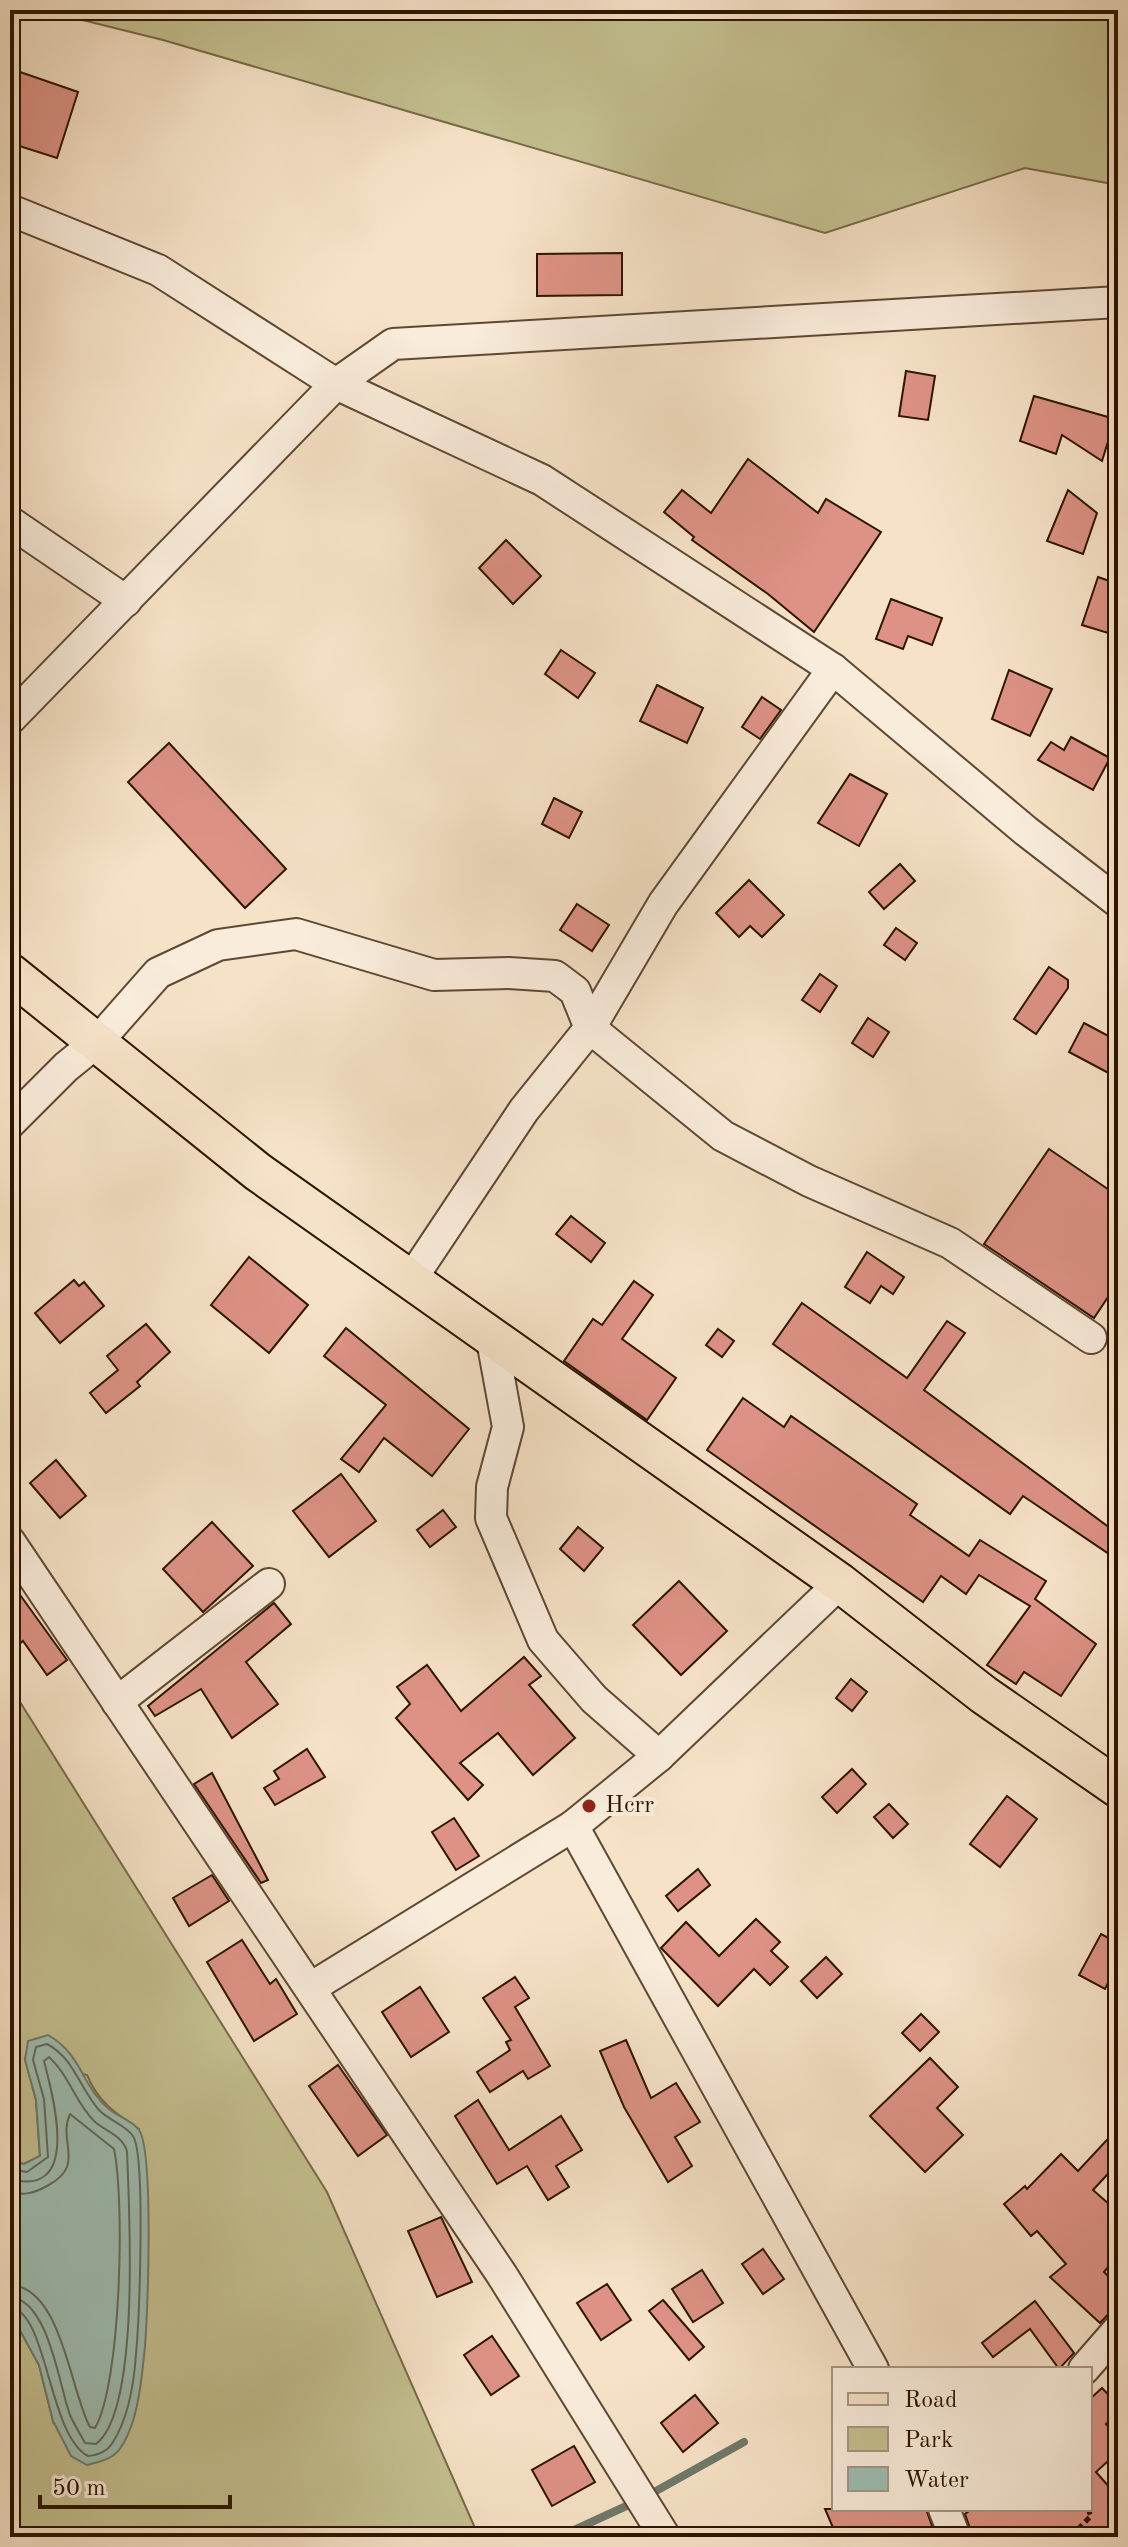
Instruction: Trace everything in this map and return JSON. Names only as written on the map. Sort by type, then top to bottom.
[{"type":"main road","points":[[10,973],[258,1172],[840,1583],[984,1695],[1118,1788]]},
{"type":"street","points":[[10,210],[158,270],[336,384],[542,480],[833,669],[1026,831],[1118,902]]},
{"type":"street","points":[[10,719],[336,384],[393,344],[1118,302]]},
{"type":"street","points":[[10,522],[126,601]]},
{"type":"street","points":[[412,1278],[524,1110],[590,1028],[663,904],[833,669]]},
{"type":"street","points":[[10,1123],[66,1067],[98,1041],[158,973],[218,945],[296,934],[434,975],[555,976],[575,991],[590,1028],[723,1136],[809,1181],[950,1243],[1091,1338]]},
{"type":"street","points":[[492,1340],[508,1427],[492,1487],[491,1518],[543,1640],[594,1699],[659,1756]]},
{"type":"street","points":[[10,1542],[312,1987],[502,2275],[665,2537]]},
{"type":"street","points":[[312,1987],[573,1826],[659,1756],[840,1583]]},
{"type":"street","points":[[117,1702],[269,1584]]},
{"type":"street","points":[[573,1826],[872,2367]]},
{"type":"street","points":[[1086,2367],[1118,2330]]},
{"type":"street","points":[[945,2511],[955,2537]]},
{"type":"path","points":[[1071,2536],[1091,2516],[1089,2511]]},
{"type":"green space","points":[[42,10],[1118,10],[1118,185],[1025,168],[825,233],[163,40]]},
{"type":"green space","points":[[10,1686],[327,2192],[479,2537],[10,2537],[10,2312],[39,2365],[53,2421],[139,2129],[102,2100],[87,2075],[25,2059],[36,2100],[40,2156],[24,2164],[10,2161]]},
{"type":"water","points":[[48,2035],[68,2051],[100,2100],[139,2130],[147,2170],[147,2310],[137,2405],[130,2429],[119,2450],[108,2458],[87,2465],[71,2456],[53,2421],[39,2365],[10,2312],[10,2161],[24,2164],[40,2156],[36,2100],[25,2060],[28,2041]]},
{"type":"building","points":[[20,72],[78,92],[57,158],[10,143],[10,104]]},
{"type":"building","points":[[622,253],[622,295],[537,296],[537,254]]},
{"type":"building","points":[[906,371],[935,376],[928,420],[899,416]]},
{"type":"building","points":[[1034,396],[1115,419],[1102,461],[1062,435],[1056,454],[1020,441]]},
{"type":"building","points":[[748,459],[818,513],[826,499],[881,532],[814,632],[768,594],[692,540],[694,537],[664,512],[682,490],[711,513]]},
{"type":"building","points":[[1068,490],[1097,513],[1083,554],[1047,541]]},
{"type":"building","points":[[506,540],[541,576],[513,604],[479,568]]},
{"type":"building","points":[[1098,577],[1118,584],[1118,636],[1082,625]]},
{"type":"building","points":[[891,599],[942,618],[932,645],[908,636],[903,649],[876,639]]},
{"type":"building","points":[[561,650],[595,673],[578,698],[545,674]]},
{"type":"building","points":[[1009,670],[1052,689],[1030,736],[992,719]]},
{"type":"building","points":[[657,685],[703,708],[687,743],[640,721]]},
{"type":"building","points":[[762,697],[781,710],[760,739],[742,727]]},
{"type":"building","points":[[1071,737],[1110,758],[1093,790],[1038,760],[1051,742],[1064,750]]},
{"type":"building","points":[[169,743],[286,869],[245,908],[128,782]]},
{"type":"building","points":[[850,774],[887,794],[859,846],[818,823]]},
{"type":"building","points":[[554,798],[582,812],[569,838],[542,824]]},
{"type":"building","points":[[900,864],[915,881],[884,909],[869,892]]},
{"type":"building","points":[[749,880],[784,915],[762,937],[750,926],[739,937],[716,913]]},
{"type":"building","points":[[577,904],[609,925],[592,951],[560,930]]},
{"type":"building","points":[[896,928],[917,943],[905,960],[884,945]]},
{"type":"building","points":[[1049,967],[1068,980],[1068,988],[1036,1034],[1014,1019]]},
{"type":"building","points":[[820,974],[837,986],[820,1012],[802,1000]]},
{"type":"building","points":[[868,1018],[889,1032],[873,1057],[852,1043]]},
{"type":"building","points":[[1084,1023],[1118,1041],[1118,1078],[1069,1052]]},
{"type":"building","points":[[1049,1149],[1118,1196],[1118,1282],[1094,1318],[984,1244]]},
{"type":"building","points":[[571,1216],[605,1243],[591,1262],[556,1234]]},
{"type":"building","points":[[867,1252],[904,1277],[893,1294],[881,1286],[870,1303],[845,1287]]},
{"type":"building","points":[[249,1257],[308,1305],[269,1353],[211,1305]]},
{"type":"building","points":[[74,1280],[79,1286],[84,1282],[104,1306],[60,1343],[35,1313]]},
{"type":"building","points":[[634,1281],[653,1295],[622,1339],[676,1378],[647,1420],[564,1361],[593,1319],[602,1325]]},
{"type":"building","points":[[802,1303],[907,1378],[947,1321],[965,1333],[924,1390],[1118,1534],[1118,1560],[1023,1496],[1010,1514],[773,1344]]},
{"type":"building","points":[[146,1324],[170,1352],[137,1382],[140,1386],[106,1413],[90,1393],[118,1370],[107,1356]]},
{"type":"building","points":[[346,1328],[469,1429],[432,1476],[384,1438],[359,1472],[341,1459],[386,1405],[324,1356]]},
{"type":"building","points":[[718,1329],[734,1341],[722,1357],[706,1345]]},
{"type":"building","points":[[743,1398],[784,1427],[791,1416],[917,1504],[910,1515],[969,1556],[980,1540],[1046,1581],[1035,1599],[1096,1644],[1061,1696],[1024,1672],[1016,1684],[987,1665],[1030,1606],[979,1575],[966,1594],[941,1576],[923,1602],[707,1450]]},
{"type":"building","points":[[56,1460],[86,1496],[60,1518],[30,1483]]},
{"type":"building","points":[[341,1474],[376,1521],[329,1557],[293,1511]]},
{"type":"building","points":[[443,1510],[456,1527],[430,1547],[417,1530]]},
{"type":"building","points":[[212,1522],[253,1566],[203,1612],[163,1569]]},
{"type":"building","points":[[578,1527],[603,1548],[584,1571],[560,1549]]},
{"type":"building","points":[[10,1581],[67,1660],[47,1675],[23,1641],[10,1652]]},
{"type":"building","points":[[679,1581],[727,1631],[681,1675],[633,1625]]},
{"type":"building","points":[[274,1603],[291,1624],[246,1662],[278,1704],[232,1738],[201,1689],[155,1716],[148,1706]]},
{"type":"building","points":[[524,1657],[541,1676],[529,1685],[575,1738],[533,1775],[498,1733],[460,1763],[483,1785],[468,1800],[396,1718],[410,1704],[397,1687],[427,1665],[461,1711]]},
{"type":"building","points":[[851,1679],[867,1692],[852,1711],[836,1698]]},
{"type":"building","points":[[307,1749],[325,1777],[275,1805],[264,1788],[279,1779],[274,1771]]},
{"type":"building","points":[[852,1769],[866,1784],[837,1813],[822,1797]]},
{"type":"building","points":[[212,1773],[268,1880],[261,1883],[194,1784]]},
{"type":"building","points":[[1007,1796],[1037,1819],[1000,1867],[970,1844]]},
{"type":"building","points":[[889,1804],[908,1824],[893,1838],[874,1817]]},
{"type":"building","points":[[454,1818],[479,1856],[456,1870],[432,1832]]},
{"type":"building","points":[[698,1869],[710,1885],[678,1911],[666,1896]]},
{"type":"building","points":[[212,1875],[229,1901],[189,1926],[173,1898]]},
{"type":"building","points":[[756,1919],[780,1942],[771,1951],[788,1967],[770,1985],[754,1969],[718,2006],[661,1948],[686,1922],[719,1956]]},
{"type":"building","points":[[1101,1934],[1118,1943],[1118,1951],[1109,1968],[1114,1971],[1105,1989],[1079,1975]]},
{"type":"building","points":[[242,1940],[270,1984],[276,1979],[297,2014],[254,2041],[207,1962]]},
{"type":"building","points":[[826,1957],[842,1974],[817,1998],[801,1981]]},
{"type":"building","points":[[515,1977],[529,1998],[515,2007],[550,2066],[528,2079],[523,2071],[490,2092],[477,2072],[510,2050],[506,2042],[511,2040],[483,1998]]},
{"type":"building","points":[[420,1987],[449,2032],[411,2057],[382,2012]]},
{"type":"building","points":[[921,2014],[939,2032],[920,2051],[902,2033]]},
{"type":"building","points":[[626,2040],[651,2098],[676,2083],[700,2122],[675,2137],[692,2166],[668,2182],[624,2107],[600,2051]]},
{"type":"building","points":[[930,2058],[958,2087],[937,2108],[963,2135],[925,2172],[870,2116]]},
{"type":"building","points":[[338,2065],[387,2135],[358,2156],[309,2086]]},
{"type":"building","points":[[478,2100],[509,2150],[561,2116],[582,2150],[556,2166],[569,2187],[548,2200],[527,2166],[497,2184],[455,2116]]},
{"type":"building","points":[[1118,2128],[1118,2163],[1093,2190],[1118,2212],[1118,2255],[1104,2272],[1118,2286],[1118,2304],[1100,2323],[1050,2277],[1066,2264],[1037,2231],[1031,2236],[1004,2204],[1025,2186],[1027,2189],[1061,2154],[1078,2171]]},
{"type":"building","points":[[441,2217],[472,2282],[437,2297],[408,2231]]},
{"type":"building","points":[[763,2249],[784,2279],[763,2294],[742,2264]]},
{"type":"building","points":[[702,2270],[723,2303],[693,2322],[672,2289]]},
{"type":"building","points":[[607,2284],[631,2320],[601,2340],[577,2303]]},
{"type":"building","points":[[663,2300],[704,2347],[689,2360],[649,2311]]},
{"type":"building","points":[[1035,2301],[1074,2353],[1058,2367],[1030,2329],[993,2357],[982,2343]]},
{"type":"building","points":[[492,2336],[519,2376],[491,2395],[464,2355]]},
{"type":"building","points":[[1102,2388],[1118,2405],[1118,2413],[1106,2424],[1118,2437],[1118,2452],[1096,2472],[1118,2497],[1118,2537],[973,2537],[965,2514],[969,2511],[1092,2511],[1092,2397]]},
{"type":"building","points":[[695,2395],[718,2423],[683,2452],[661,2423]]},
{"type":"building","points":[[574,2446],[595,2482],[552,2506],[532,2470]]},
{"type":"building","points":[[825,2509],[927,2511],[936,2537],[837,2537]]},
{"type":"waterway","points":[[647,2496],[744,2442]]},
{"type":"waterway","points":[[559,2537],[635,2502]]},
{"type":"place","name":"Hcrr","points":[[589,1806]]}]
